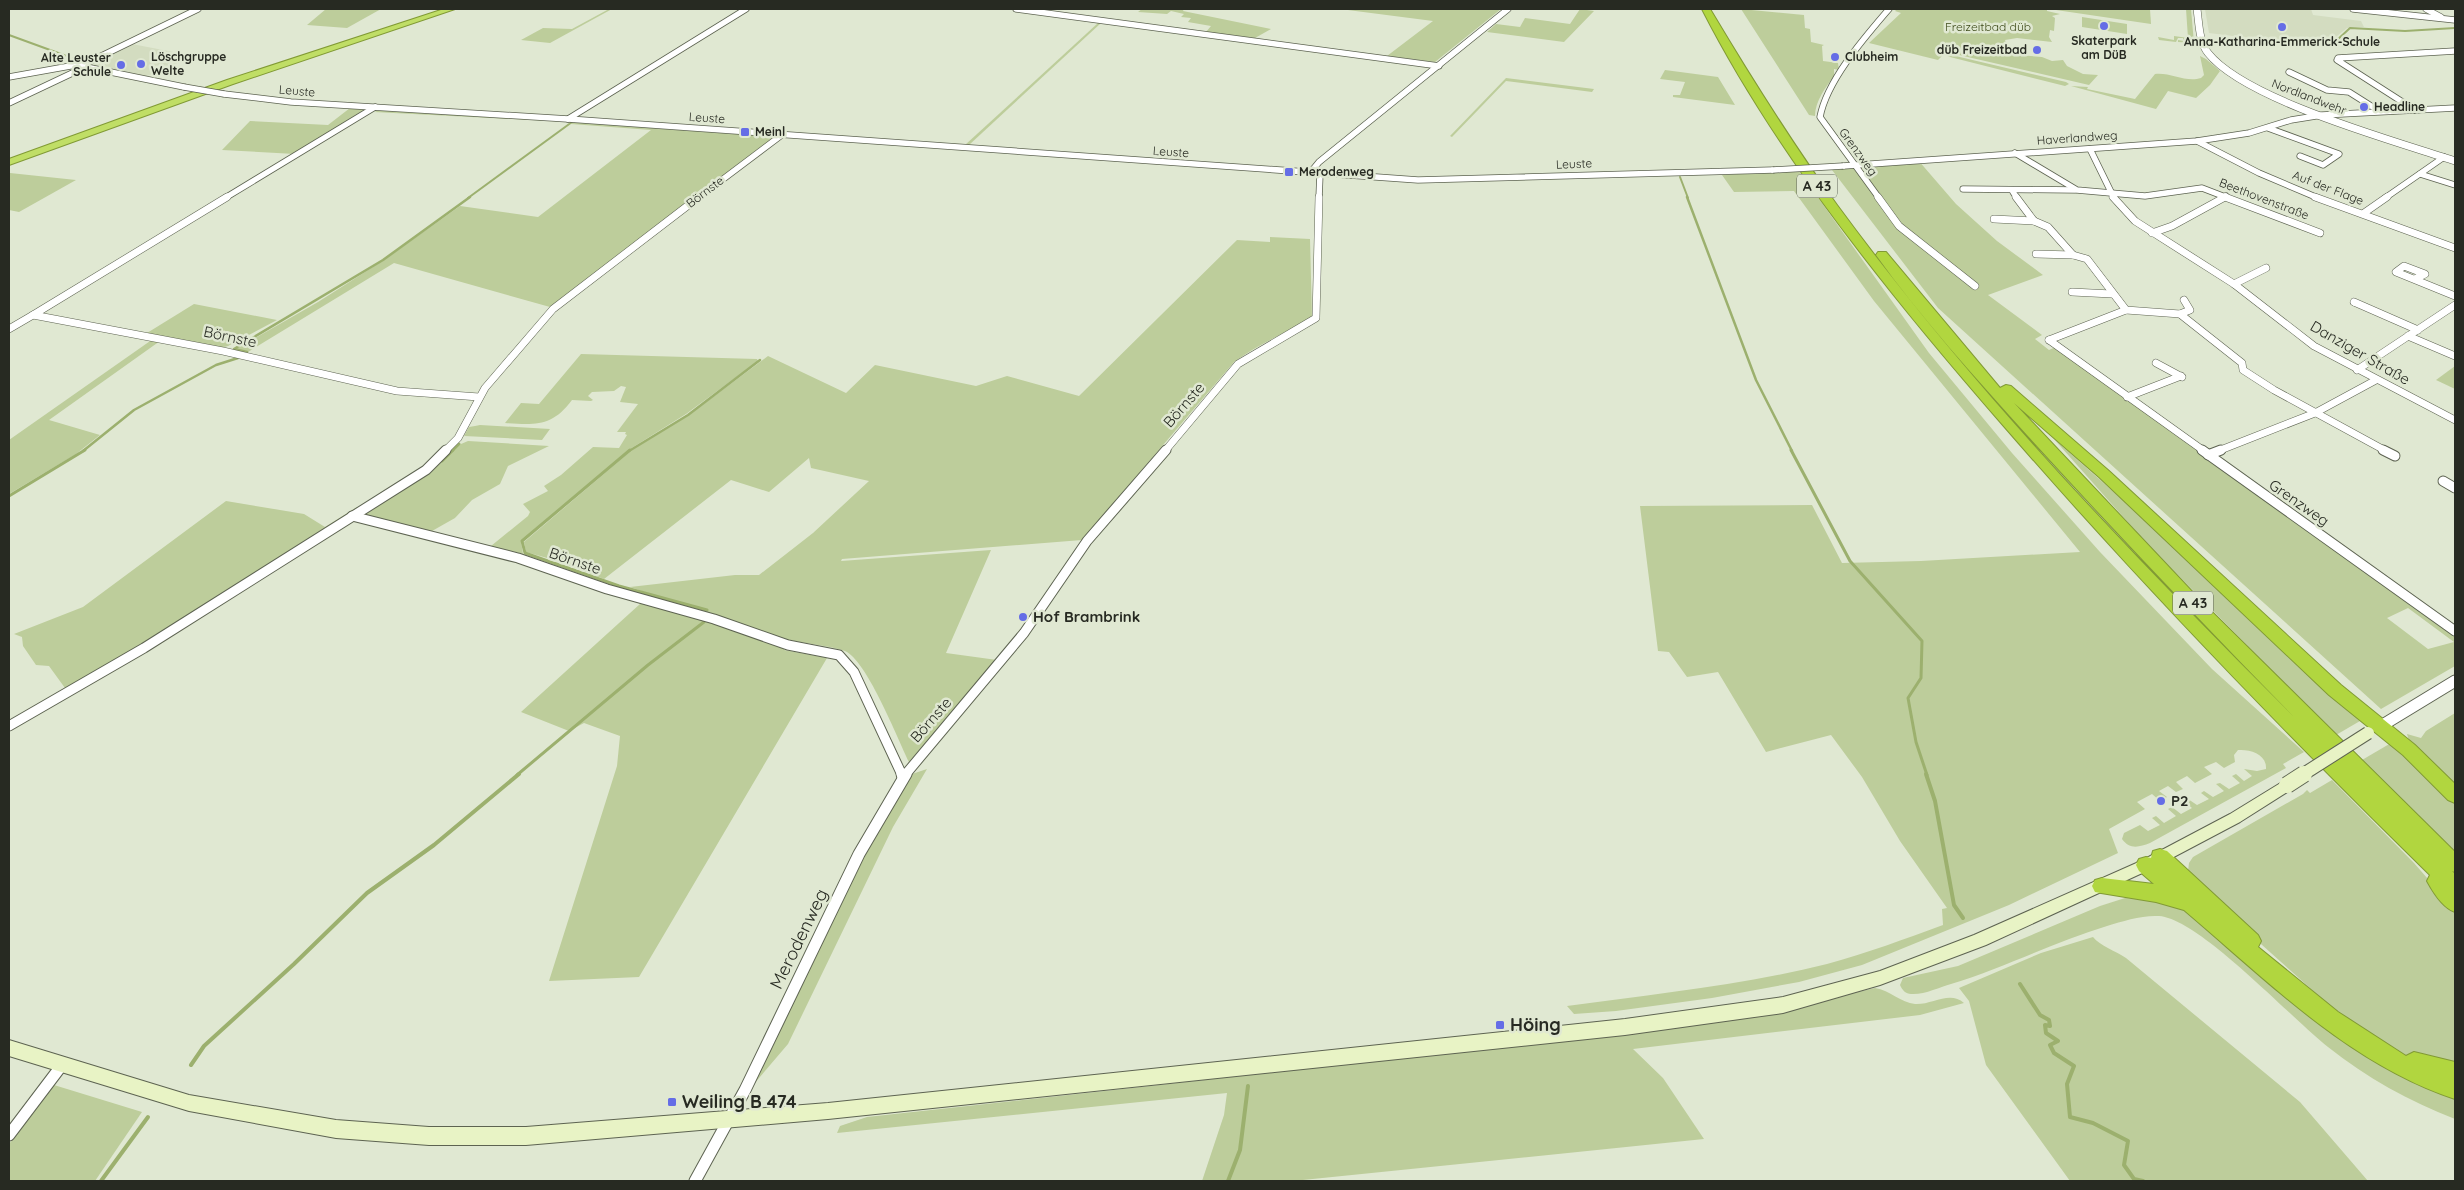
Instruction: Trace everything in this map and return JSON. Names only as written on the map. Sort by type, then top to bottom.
[{"type":"highway","points":[[9,162],[230,82],[451,9]]},
{"type":"highway","name":"A 43","points":[[1706,9],[1744,75],[1799,160],[1871,258],[1940,345],[2157,588],[2353,789],[2455,887]]},
{"type":"highway","name":"A 43","points":[[1716,9],[1772,100],[1825,180],[1879,251],[1943,329],[2058,460],[2153,562],[2270,682],[2455,864]]},
{"type":"highway","points":[[1943,329],[1998,382],[2104,474],[2361,714],[2375,730],[2455,795]]},
{"type":"highway","points":[[2353,789],[2455,903]]},
{"type":"highway","points":[[2153,861],[2194,908],[2341,1029],[2382,1056],[2416,1074],[2455,1088]]},
{"type":"highway","points":[[2153,861],[2351,1028],[2385,1050],[2420,1065],[2455,1072]]},
{"type":"highway","points":[[2102,886],[2156,893],[2194,908]]},
{"type":"main road","points":[[9,1048],[189,1103],[336,1129],[429,1136],[526,1136],[837,1110],[1625,1027],[1783,1005],[1880,978],[1980,940],[2102,886],[2235,818],[2375,730]]},
{"type":"street","points":[[9,103],[198,9]]},
{"type":"street","points":[[568,119],[746,9]]},
{"type":"street","points":[[1016,9],[1439,66]]},
{"type":"street","points":[[1310,173],[1319,162],[1508,9]]},
{"type":"street","name":"Grenzweg","points":[[1889,9],[1837,79],[1820,108],[1823,122],[1899,226],[1975,286]]},
{"type":"street","name":"Nordlandwehr","points":[[2197,9],[2205,47],[2222,68],[2255,88],[2322,115],[2455,161]]},
{"type":"street","points":[[2353,9],[2455,20]]},
{"type":"street","points":[[2426,9],[2443,19]]},
{"type":"street","points":[[2416,110],[2337,60],[2338,58],[2455,51]]},
{"type":"street","points":[[9,77],[84,66]]},
{"type":"street","name":"Leuste","points":[[84,66],[224,94],[291,102],[783,134],[1320,174],[1442,180],[1773,170]]},
{"type":"street","points":[[2300,70],[2289,72],[2327,90],[2349,92],[2379,111]]},
{"type":"street","points":[[9,329],[376,108]]},
{"type":"street","name":"Haverlandweg","points":[[1773,170],[1854,166],[2197,141],[2268,128],[2291,120],[2322,115],[2455,108]]},
{"type":"street","points":[[2268,128],[2339,154],[2323,165],[2300,156]]},
{"type":"street","name":"Börnste","points":[[9,726],[144,648],[426,470],[458,438],[479,396],[553,309],[570,294],[783,134]]},
{"type":"street","name":"Auf der Flage","points":[[2197,141],[2249,168],[2455,248]]},
{"type":"street","name":"Danziger Straße","points":[[2090,149],[2111,194],[2123,211],[2152,233],[2234,284],[2314,346],[2455,420]]},
{"type":"street","points":[[2014,153],[2077,190]]},
{"type":"street","points":[[2364,214],[2444,157]]},
{"type":"street","name":"Börnste","points":[[352,516],[518,558],[608,589],[714,619],[788,645],[839,655],[854,672],[903,777],[1024,633],[1087,541],[1213,396],[1238,364],[1316,318],[1320,174]]},
{"type":"street","points":[[2420,174],[2455,185]]},
{"type":"street","name":"Beethovenstraße","points":[[1963,189],[2013,192],[2045,188],[2145,196],[2202,188],[2320,233]]},
{"type":"street","points":[[2013,192],[2034,221]]},
{"type":"street","points":[[2152,233],[2172,226],[2226,196]]},
{"type":"street","points":[[1994,220],[2034,221],[2048,227],[2073,255]]},
{"type":"street","points":[[2036,254],[2073,255],[2087,259],[2126,310],[2180,314],[2190,310],[2184,300]]},
{"type":"street","points":[[2234,284],[2266,268]]},
{"type":"street","points":[[2415,279],[2455,296]]},
{"type":"street","points":[[2072,292],[2112,294]]},
{"type":"street","points":[[2354,302],[2418,330]]},
{"type":"street","points":[[2357,370],[2455,305]]},
{"type":"street","name":"Grenzweg","points":[[2126,310],[2049,340],[2455,631]]},
{"type":"street","points":[[2180,314],[2242,363],[2243,370],[2315,413],[2394,456]]},
{"type":"street","name":"Börnste","points":[[33,315],[223,351],[397,391],[479,396]]},
{"type":"street","points":[[2408,336],[2455,356]]},
{"type":"street","points":[[2156,362],[2182,377]]},
{"type":"street","points":[[2127,397],[2182,377]]},
{"type":"street","points":[[2208,455],[2315,413],[2376,380]]},
{"type":"street","points":[[2444,481],[2455,488]]},
{"type":"street","points":[[2375,730],[2455,681]]},
{"type":"street","name":"Merodenweg","points":[[731,1119],[837,900],[887,801],[903,777]]},
{"type":"street","points":[[9,1135],[62,1064]]},
{"type":"street","points":[[695,1181],[731,1119]]},
{"type":"shaded area","name":"Anna-Katharina-Emmerick-Schule","points":[[2205,9],[2311,9],[2313,15],[2361,21],[2364,27],[2347,28],[2332,40],[2312,46],[2209,33]]},
{"type":"shaded area","points":[[132,44],[194,56],[145,77],[91,66]]},
{"type":"green space","points":[[326,9],[381,9],[347,28],[307,25]]},
{"type":"green space","points":[[612,9],[550,43],[521,40],[543,28],[572,29]]},
{"type":"green space","points":[[1142,9],[1184,9],[1183,11],[1271,29],[1255,38],[1206,32],[1211,26],[1188,22],[1191,18],[1181,17],[1184,14],[1171,11],[1167,14],[1138,12]]},
{"type":"green space","points":[[1340,9],[1501,9],[1435,62],[1387,56],[1433,21]]},
{"type":"green space","points":[[1580,9],[1594,11],[1564,42],[1487,32],[1496,24],[1520,27],[1525,18],[1570,24]]},
{"type":"green space","points":[[1741,9],[1804,15],[1805,28],[1810,29],[1811,42],[1824,45],[1822,46],[1823,61],[1838,63],[1839,70],[1834,69],[1834,76],[1819,100],[1815,116],[1809,115]]},
{"type":"green space","name":"Freizeitbad düb","points":[[1897,9],[2047,9],[2047,11],[2060,14],[2052,16],[2055,18],[2054,31],[2050,30],[2049,37],[2052,42],[2017,38],[2005,40],[2007,45],[1995,44],[1999,51],[2016,52],[2018,55],[2042,57],[2052,61],[2063,60],[2067,66],[2083,74],[2098,75],[2089,85],[1946,52],[1938,60],[1869,43],[1901,13],[1895,11]]},
{"type":"green space","points":[[2150,9],[2151,24],[2056,10]]},
{"type":"green space","points":[[2186,9],[2191,9],[2194,43],[2178,42],[2178,40],[2184,41],[2183,38],[2178,38],[2176,42],[2159,40],[2158,37],[2174,40],[2174,36],[2188,38]]},
{"type":"green space","name":"Skaterpark am DüB","points":[[2082,17],[2127,24],[2127,34],[2082,27]]},
{"type":"green space","points":[[1098,23],[1101,23],[969,145],[965,145]]},
{"type":"green space","points":[[1945,55],[2069,84],[2065,86]]},
{"type":"green space","points":[[2200,56],[2220,71],[2210,85],[2196,98],[2168,91],[2156,109],[2071,86],[2088,87],[2087,89],[2135,99],[2155,74],[2166,74],[2190,79],[2201,78],[2204,75]]},
{"type":"green space","points":[[1665,70],[1718,77],[1735,105],[1673,97],[1673,95],[1680,95],[1685,82],[1660,79]]},
{"type":"green space","points":[[1506,78],[1594,89],[1592,92],[1506,81],[1452,137],[1450,136]]},
{"type":"green space","points":[[350,108],[365,109],[366,112],[295,154],[222,150],[250,121],[328,125]]},
{"type":"green space","points":[[380,110],[561,121],[571,122],[374,112]]},
{"type":"green space","points":[[573,122],[776,137],[550,307],[394,263],[248,352],[236,349],[318,302],[384,260],[460,206],[538,217],[651,130],[571,124]]},
{"type":"green space","points":[[1918,160],[1956,204],[1997,241],[2043,275],[1988,295],[2042,335],[2035,339],[2049,350],[2058,346],[2455,631],[2455,666],[2381,709],[1938,308],[1832,170]],"holes":[[[2408,608],[2454,642],[2428,649],[2387,618]]]},
{"type":"green space","points":[[1799,171],[1929,353],[2012,453],[2100,552],[2212,669],[2304,752],[2283,764],[2286,768],[2150,843],[2131,846],[2122,839],[2124,833],[2140,825],[2148,831],[2160,825],[2152,818],[2156,816],[2164,823],[2176,816],[2168,809],[2172,807],[2181,814],[2192,808],[2184,801],[2188,799],[2197,805],[2209,799],[2201,793],[2204,791],[2213,797],[2224,791],[2216,784],[2220,783],[2229,789],[2240,783],[2232,776],[2236,774],[2244,781],[2252,776],[2244,769],[2257,771],[2266,769],[2266,764],[2261,756],[2248,750],[2238,750],[2234,755],[2235,762],[2224,768],[2216,762],[2204,767],[2212,774],[2195,783],[2187,776],[2176,782],[2183,789],[2176,792],[2168,786],[2159,791],[2167,797],[2160,801],[2152,794],[2137,802],[2145,809],[2109,829],[2118,853],[2009,905],[1862,965],[1799,982],[1712,998],[1616,1011],[1574,1014],[1567,1006],[1763,978],[1827,964],[1871,951],[1943,925],[1942,909],[1947,908],[1900,841],[1862,777],[1831,735],[1766,752],[1718,672],[1687,677],[1669,652],[1658,651],[1640,506],[1812,505],[1842,563],[1921,561],[2080,552],[1874,301],[1794,191],[1734,192],[1722,175]]},
{"type":"green space","points":[[9,173],[76,180],[19,212],[9,210]]},
{"type":"green space","points":[[1270,237],[1310,239],[1312,317],[1234,362],[1082,540],[842,559],[841,561],[991,550],[946,653],[997,660],[909,762],[873,686],[855,660],[842,650],[790,640],[784,650],[827,658],[639,977],[549,981],[617,766],[620,736],[584,723],[569,731],[521,712],[651,594],[630,587],[735,575],[759,575],[813,533],[869,481],[811,468],[809,458],[769,492],[731,480],[604,579],[561,562],[526,552],[524,542],[632,450],[689,415],[768,356],[846,393],[875,365],[976,386],[1007,376],[1079,396],[1237,240],[1270,242]]},
{"type":"green space","points":[[194,304],[277,320],[228,346],[220,348],[147,333]]},
{"type":"green space","points":[[153,339],[160,341],[49,420],[100,435],[76,454],[9,494],[9,440]]},
{"type":"green space","points":[[581,354],[757,359],[758,361],[686,414],[630,449],[521,541],[523,554],[491,546],[528,516],[530,512],[523,504],[548,491],[544,486],[561,475],[593,447],[619,448],[627,435],[625,434],[626,432],[617,432],[638,404],[620,402],[626,387],[621,386],[614,391],[592,392],[588,396],[593,400],[591,401],[572,400],[565,409],[550,420],[534,424],[505,423],[521,403],[539,404]]},
{"type":"green space","points":[[2455,366],[2455,389],[2436,380]]},
{"type":"green space","points":[[480,425],[550,429],[542,440],[464,436],[469,427]]},
{"type":"green space","points":[[2053,438],[2180,551],[2360,721],[2336,735],[2149,546]]},
{"type":"green space","points":[[468,441],[549,446],[508,466],[500,484],[472,500],[455,518],[432,531],[366,516],[365,511],[459,442],[461,444]]},
{"type":"green space","points":[[226,501],[304,514],[325,527],[357,507],[359,508],[156,636],[65,688],[49,666],[36,665],[23,646],[22,637],[14,634],[83,607]]},
{"type":"green space","points":[[2455,713],[2455,789],[2420,757],[2407,734],[2421,738],[2426,731]]},
{"type":"green space","points":[[2391,743],[2455,803],[2455,851],[2362,760]]},
{"type":"green space","points":[[927,769],[893,827],[788,1044],[742,1098],[903,777]]},
{"type":"green space","points":[[2332,780],[2414,863],[2455,910],[2455,1068],[2427,1063],[2405,1056],[2340,1015],[2213,901],[2188,871],[2189,863],[2193,857],[2307,790],[2310,793]]},
{"type":"green space","points":[[2139,896],[2185,908],[2408,1075],[2455,1093],[2455,1119],[2421,1105],[2358,1069],[2328,1047],[2221,951],[2177,921],[2159,916],[2146,916],[2087,932],[1971,978],[1926,992],[1909,994],[1900,985],[1903,978],[1958,966],[2100,906],[2125,898]]},
{"type":"green space","points":[[2093,937],[2104,946],[2126,958],[2300,1102],[2368,1181],[2070,1181],[1986,1065],[1969,1001],[1959,988],[2041,953]]},
{"type":"green space","points":[[1875,988],[1915,1004],[1947,998],[1959,999],[1964,1003],[1920,1015],[1633,1049],[1663,1078],[1704,1139],[1293,1181],[1202,1181],[1224,1115],[1227,1093],[837,1133],[840,1126],[867,1117],[1669,1029],[1759,1015]]},
{"type":"green space","points":[[54,1085],[142,1112],[95,1181],[9,1181],[9,1144]]},
{"type":"waterway","points":[[2322,44],[2336,41],[2350,28],[2405,31],[2455,28]]},
{"type":"waterway","points":[[9,35],[83,62]]},
{"type":"waterway","points":[[468,198],[572,122]]},
{"type":"waterway","points":[[1680,177],[1688,198]]},
{"type":"waterway","points":[[247,352],[234,349],[383,260],[470,197]]},
{"type":"waterway","points":[[1687,197],[1756,380],[1792,451]]},
{"type":"waterway","points":[[83,451],[134,410],[216,365],[238,358]]},
{"type":"waterway","points":[[629,451],[688,415],[760,360]]},
{"type":"waterway","points":[[442,461],[459,444]]},
{"type":"waterway","points":[[9,496],[85,450]]},
{"type":"waterway","points":[[630,450],[522,541],[525,553],[619,586],[707,610]]},
{"type":"waterway","points":[[1791,450],[1850,561],[1922,641],[1921,678],[1908,698],[1916,742],[1927,775]]},
{"type":"waterway","points":[[517,775],[648,665],[704,622]]},
{"type":"waterway","points":[[191,1065],[204,1046],[294,964],[367,893],[434,845],[519,774]]},
{"type":"waterway","points":[[1926,774],[1935,801],[1954,905],[1963,918]]},
{"type":"waterway","points":[[2020,984],[2040,1015],[2049,1020],[2050,1026],[2045,1025],[2046,1033],[2058,1041],[2050,1045],[2054,1053],[2074,1066],[2067,1084],[2070,1117],[2093,1123],[2128,1141],[2124,1165],[2134,1179],[2143,1181]]},
{"type":"waterway","points":[[1228,1181],[1240,1150],[1248,1086]]},
{"type":"waterway","points":[[101,1181],[148,1117]]},
{"type":"place","name":"Skaterpark am DüB","points":[[2104,26]]},
{"type":"place","name":"Anna-Katharina-Emmerick-Schule","points":[[2282,27]]},
{"type":"place","name":"düb Freizeitbad","points":[[2037,50]]},
{"type":"place","name":"Clubheim","points":[[1835,57]]},
{"type":"place","name":"Löschgruppe Welte","points":[[141,64]]},
{"type":"place","name":"Alte Leuster Schule","points":[[121,65]]},
{"type":"place","name":"Headline","points":[[2364,107]]},
{"type":"place","name":"Meinl","points":[[745,132]]},
{"type":"place","name":"Merodenweg","points":[[1289,172]]},
{"type":"place","name":"Hof Brambrink","points":[[1023,617]]},
{"type":"place","name":"P2","points":[[2161,801]]},
{"type":"place","name":"Höing","points":[[1500,1025]]},
{"type":"place","name":"Weiling B 474","points":[[672,1102]]}]
